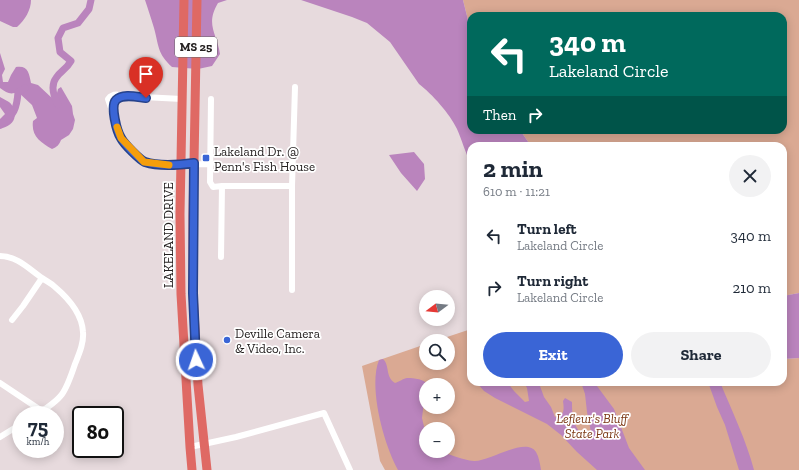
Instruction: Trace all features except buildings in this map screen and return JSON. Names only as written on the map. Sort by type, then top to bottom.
[{"type":"highway","name":"LAKELAND DRIVE","points":[[184,0],[180,214],[181,294],[192,470]]},
{"type":"highway","name":"LAKELAND DRIVE","points":[[197,0],[193,293],[198,385],[207,470]]},
{"type":"street","points":[[292,290],[292,186],[295,87]]},
{"type":"street","points":[[182,99],[120,95],[113,95],[108,98],[121,138],[144,162],[162,165],[194,163],[211,164]]},
{"type":"street","points":[[211,100],[210,182],[214,187],[292,186]]},
{"type":"street","points":[[221,257],[222,186]]},
{"type":"street","points":[[0,256],[15,260],[28,266],[54,286],[70,302],[77,312],[82,324],[84,332],[83,343],[66,389],[60,398],[49,406]]},
{"type":"street","points":[[12,320],[42,278]]},
{"type":"street","points":[[0,383],[34,406]]},
{"type":"street","points":[[190,447],[236,437],[324,413],[350,470]]},
{"type":"street","points":[[0,437],[12,430]]},
{"type":"green space","points":[[463,0],[799,0],[799,293],[787,295],[787,142],[528,142],[523,134],[787,134],[787,12],[467,12],[467,16]]},
{"type":"green space","name":"Lefleur's Bluff State Park","points":[[467,330],[467,386],[787,386],[787,359],[799,358],[799,470],[385,470],[380,461],[362,366],[419,346],[419,370],[455,370],[455,334]]},
{"type":"shaded area","points":[[0,0],[31,0],[27,15],[17,27],[13,27],[0,21]]},
{"type":"shaded area","points":[[145,0],[227,0],[218,3],[212,17],[213,29],[220,54],[212,66],[198,69],[172,67],[164,58],[159,49]]},
{"type":"shaded area","points":[[301,0],[463,0],[467,16],[467,134],[523,134],[528,142],[467,142],[467,155],[457,129],[450,117],[435,99],[419,84],[390,42],[367,23]]},
{"type":"shaded area","points":[[0,53],[5,69],[2,75],[3,82],[8,82],[16,67],[23,67],[27,70],[30,76],[31,83],[38,85],[53,99],[56,97],[58,89],[61,87],[72,106],[75,120],[73,129],[69,135],[61,140],[59,145],[52,149],[40,141],[33,131],[33,121],[37,118],[32,105],[18,92],[9,93],[0,88]]},
{"type":"shaded area","points":[[0,97],[11,104],[15,115],[12,123],[0,129],[0,119],[5,114],[0,107]]},
{"type":"shaded area","points":[[414,152],[424,164],[425,179],[417,191],[401,173],[389,155]]},
{"type":"shaded area","points":[[799,293],[799,358],[787,359],[787,295]]},
{"type":"shaded area","points":[[383,359],[390,378],[395,383],[406,378],[419,380],[419,414],[422,414],[423,422],[419,422],[419,458],[455,457],[474,461],[524,447],[531,448],[536,452],[541,470],[398,470],[383,431],[376,400],[376,371],[379,360]]},
{"type":"shaded area","points":[[480,386],[510,386],[525,402],[529,401],[526,386],[540,386],[555,417],[562,414],[564,409],[563,401],[565,398],[572,402],[574,422],[582,434],[587,437],[591,432],[582,386],[597,386],[614,409],[629,448],[645,470],[597,470],[561,435],[547,424],[484,391]]},
{"type":"shaded area","points":[[709,386],[722,386],[743,437],[754,470],[739,470],[725,425]]},
{"type":"waterway","points":[[58,105],[53,92],[53,84],[71,61],[60,52],[58,38],[63,28],[78,23],[89,9],[91,0]]},
{"type":"waterway","points":[[0,125],[12,115],[16,107],[18,92],[25,88]]},
{"type":"slow traffic","points":[[117,127],[121,138],[144,162],[169,165]]},
{"type":"place","name":"Lakeland Dr. @ Penn's Fish House","points":[[206,158]]},
{"type":"place","name":"Deville Camera & Video, Inc.","points":[[227,340]]},
{"type":"route","points":[[146,98],[123,96],[114,102],[113,111],[121,138],[144,162],[162,165],[194,163],[193,293],[196,360]]}]
